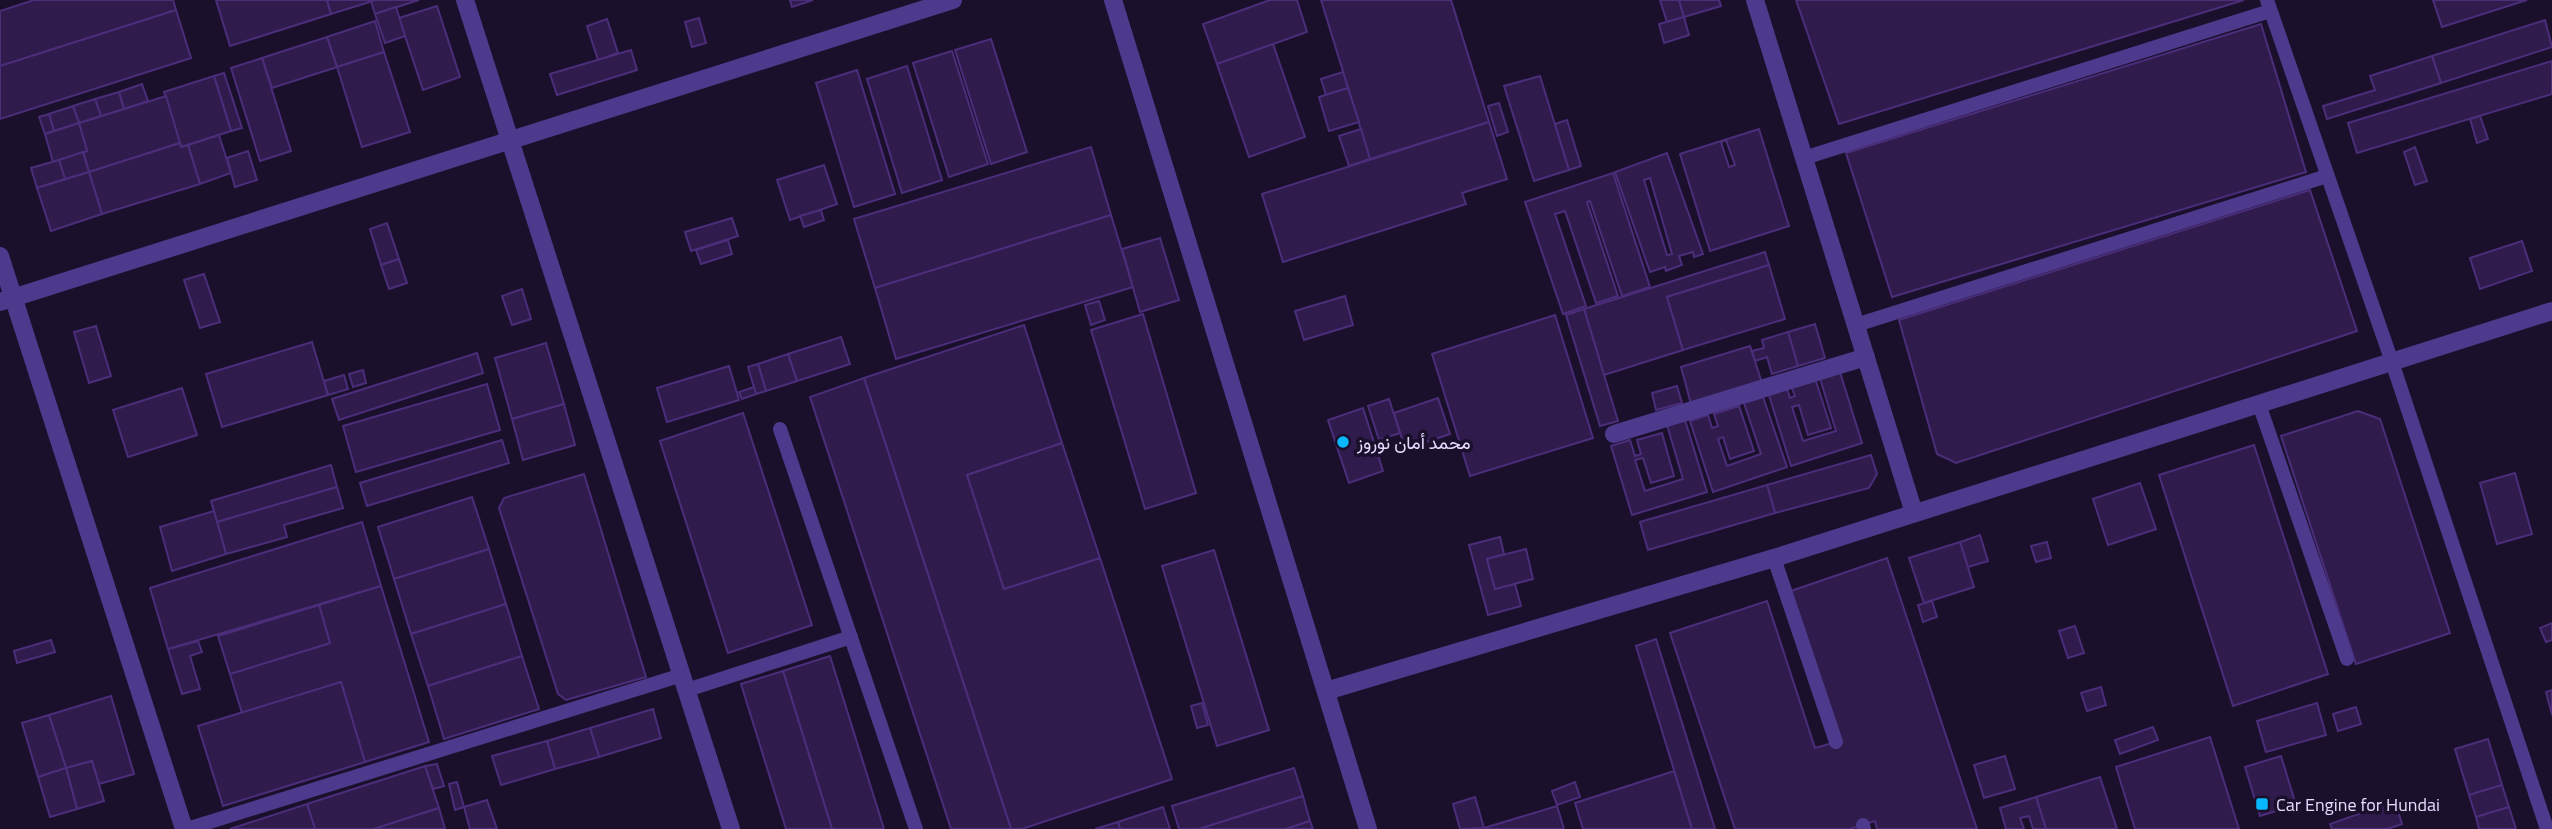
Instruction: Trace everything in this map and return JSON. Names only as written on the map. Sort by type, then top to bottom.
[{"type":"street","points":[[465,0],[731,829]]},
{"type":"street","points":[[7,299],[953,0]]},
{"type":"street","points":[[1113,0],[1368,829]]},
{"type":"street","points":[[1755,0],[1914,513]]},
{"type":"street","points":[[0,256],[7,299],[185,829]]},
{"type":"street","points":[[1325,691],[1774,558],[2552,311]]},
{"type":"street","points":[[1614,434],[1866,357]]},
{"type":"lane","points":[[1804,158],[2268,5],[2392,362],[2547,829]]},
{"type":"lane","points":[[1856,325],[2328,176]]},
{"type":"lane","points":[[2259,404],[2347,659]]},
{"type":"lane","points":[[780,429],[916,829]]},
{"type":"lane","points":[[1774,558],[1836,742]]},
{"type":"lane","points":[[185,829],[851,637]]},
{"type":"building","points":[[34,0],[173,0],[176,10],[0,66],[0,11]]},
{"type":"building","points":[[216,0],[327,0],[331,14],[230,46]]},
{"type":"building","points":[[327,0],[376,0],[331,14]]},
{"type":"building","points":[[419,0],[375,14],[371,1]]},
{"type":"building","points":[[790,0],[813,0],[792,7]]},
{"type":"building","points":[[1270,0],[1297,0],[1307,32],[1217,64],[1203,24]]},
{"type":"building","points":[[1321,0],[1451,0],[1489,122],[1370,159]]},
{"type":"building","points":[[1660,0],[1679,0],[1684,17],[1667,22]]},
{"type":"building","points":[[1679,0],[1719,0],[1721,6],[1684,17]]},
{"type":"building","points":[[1796,0],[2244,0],[1839,124]]},
{"type":"building","points":[[2433,0],[2527,0],[2442,27]]},
{"type":"building","points":[[437,6],[460,77],[423,90],[399,18]]},
{"type":"building","points":[[396,7],[405,36],[385,43],[375,14]]},
{"type":"building","points":[[176,10],[191,58],[0,119],[0,66]]},
{"type":"building","points":[[1684,17],[1689,35],[1664,43],[1659,24]]},
{"type":"building","points":[[699,18],[706,43],[692,47],[685,22]]},
{"type":"building","points":[[607,19],[618,53],[598,60],[587,26]]},
{"type":"building","points":[[2545,20],[2552,47],[2441,83],[2432,56]]},
{"type":"building","points":[[375,21],[384,52],[337,67],[327,37]]},
{"type":"building","points":[[2261,24],[2306,172],[1892,297],[1846,153]]},
{"type":"building","points":[[327,37],[337,67],[272,88],[262,58]]},
{"type":"building","points":[[991,39],[1027,152],[991,164],[955,50]]},
{"type":"building","points":[[1273,44],[1305,137],[1249,157],[1217,64]]},
{"type":"building","points":[[631,50],[637,70],[557,95],[550,74]]},
{"type":"building","points":[[952,51],[988,164],[949,177],[913,63]]},
{"type":"building","points":[[384,52],[410,132],[362,147],[337,67]]},
{"type":"building","points":[[2432,56],[2441,83],[2327,119],[2323,106],[2375,90],[2370,76]]},
{"type":"building","points":[[262,58],[291,151],[260,161],[231,68]]},
{"type":"building","points":[[2552,61],[2552,94],[2357,153],[2348,123]]},
{"type":"building","points":[[907,66],[942,180],[902,193],[867,79]]},
{"type":"building","points":[[857,70],[895,194],[854,207],[816,83]]},
{"type":"building","points":[[1343,72],[1348,88],[1326,95],[1321,79]]},
{"type":"building","points":[[224,73],[242,128],[231,131],[214,76]]},
{"type":"building","points":[[214,76],[231,131],[181,147],[164,92]]},
{"type":"building","points":[[1540,76],[1569,170],[1534,181],[1504,86]]},
{"type":"building","points":[[142,84],[148,101],[124,109],[119,92]]},
{"type":"building","points":[[1348,88],[1359,122],[1329,131],[1319,97]]},
{"type":"building","points":[[119,92],[124,109],[101,116],[95,99]]},
{"type":"building","points":[[166,96],[180,143],[89,172],[83,152],[87,151],[79,123]]},
{"type":"building","points":[[95,99],[101,116],[79,123],[73,106]]},
{"type":"building","points":[[1499,103],[1508,132],[1497,136],[1488,106]]},
{"type":"building","points":[[73,106],[79,123],[54,131],[49,114]]},
{"type":"building","points":[[49,114],[54,131],[45,134],[39,117]]},
{"type":"building","points":[[2480,116],[2488,139],[2477,143],[2470,119]]},
{"type":"building","points":[[1567,120],[1581,166],[1569,170],[1555,124]]},
{"type":"building","points":[[1489,122],[1507,179],[1462,193],[1466,204],[1283,262],[1262,194]]},
{"type":"building","points":[[79,123],[87,151],[53,162],[45,134]]},
{"type":"building","points":[[1361,129],[1370,159],[1349,166],[1339,136]]},
{"type":"building","points":[[1759,129],[1789,226],[1710,251],[1680,154]],"holes":[[[1726,140],[1735,165],[1729,167],[1721,142]]]},
{"type":"building","points":[[219,135],[231,173],[200,184],[188,145]]},
{"type":"building","points":[[180,143],[181,147],[188,145],[200,184],[102,214],[89,172]]},
{"type":"building","points":[[1091,147],[1111,215],[875,288],[854,219]]},
{"type":"building","points":[[2415,147],[2427,181],[2415,185],[2404,152]]},
{"type":"building","points":[[248,151],[257,180],[235,187],[227,158]]},
{"type":"building","points":[[83,152],[89,172],[65,179],[59,160]]},
{"type":"building","points":[[1667,153],[1703,254],[1694,257],[1693,252],[1679,256],[1682,265],[1666,271],[1665,267],[1650,272],[1615,172]],"holes":[[[1650,178],[1672,254],[1667,255],[1644,180]]]},
{"type":"building","points":[[59,160],[65,179],[37,188],[31,168]]},
{"type":"building","points":[[824,165],[837,204],[790,220],[777,180]]},
{"type":"building","points":[[89,172],[102,214],[51,231],[37,188]]},
{"type":"building","points":[[1613,173],[1650,287],[1622,296],[1590,201],[1587,202],[1618,296],[1596,303],[1565,211],[1555,214],[1586,306],[1563,314],[1525,202]]},
{"type":"building","points":[[2310,190],[2357,331],[1956,463],[1937,454],[1899,320]]},
{"type":"building","points":[[821,210],[824,220],[804,227],[800,216]]},
{"type":"building","points":[[1111,215],[1133,287],[896,359],[875,288]]},
{"type":"building","points":[[732,218],[738,236],[691,251],[685,232]]},
{"type":"building","points":[[387,223],[399,259],[381,265],[370,229]]},
{"type":"building","points":[[1160,238],[1179,300],[1140,312],[1122,249]]},
{"type":"building","points":[[728,240],[732,254],[701,264],[696,250]]},
{"type":"building","points":[[2522,241],[2532,271],[2480,289],[2470,258]]},
{"type":"building","points":[[1765,252],[1769,265],[1667,297],[1683,350],[1604,375],[1584,309]]},
{"type":"building","points":[[399,259],[407,283],[389,289],[381,265]]},
{"type":"building","points":[[1769,265],[1785,319],[1683,350],[1667,297]]},
{"type":"building","points":[[204,274],[220,322],[200,328],[184,280]]},
{"type":"building","points":[[522,289],[531,319],[512,325],[502,296]]},
{"type":"building","points":[[1345,296],[1353,325],[1304,340],[1295,311]]},
{"type":"building","points":[[1099,301],[1105,320],[1091,325],[1085,305]]},
{"type":"building","points":[[1584,309],[1618,421],[1600,426],[1566,315]]},
{"type":"building","points":[[1143,314],[1196,493],[1145,509],[1091,330]]},
{"type":"building","points":[[1555,315],[1593,438],[1470,476],[1432,354]]},
{"type":"building","points":[[1815,324],[1825,358],[1798,366],[1788,332]]},
{"type":"building","points":[[1024,325],[1062,443],[967,475],[1004,589],[1100,558],[1172,779],[1022,829],[1011,829],[864,378]]},
{"type":"building","points":[[96,326],[111,376],[89,383],[74,332]]},
{"type":"building","points":[[1788,332],[1798,366],[1772,374],[1767,357],[1755,361],[1752,351],[1764,348],[1762,340]]},
{"type":"building","points":[[841,337],[850,364],[797,381],[788,354]]},
{"type":"building","points":[[312,342],[328,395],[222,427],[206,374]]},
{"type":"building","points":[[546,343],[564,404],[512,419],[495,358]]},
{"type":"building","points":[[1750,346],[1762,383],[1691,404],[1681,367]]},
{"type":"building","points":[[477,353],[483,373],[339,420],[332,399]]},
{"type":"building","points":[[788,354],[797,381],[766,391],[758,364]]},
{"type":"building","points":[[758,364],[766,391],[756,394],[748,367]]},
{"type":"building","points":[[729,366],[739,400],[667,422],[657,388]]},
{"type":"building","points":[[1839,369],[1862,443],[1791,466],[1768,392],[1786,386],[1790,398],[1795,396],[1790,383],[1814,375],[1831,428],[1808,435],[1799,405],[1792,407],[1803,441],[1836,431],[1819,375]]},
{"type":"building","points":[[363,370],[366,383],[353,387],[349,374]]},
{"type":"building","points":[[344,375],[348,389],[328,395],[324,381]]},
{"type":"building","points":[[864,378],[1011,829],[951,829],[810,397]]},
{"type":"building","points":[[487,384],[500,430],[356,472],[343,426]]},
{"type":"building","points":[[1677,386],[1682,403],[1656,410],[1652,393]]},
{"type":"building","points":[[754,387],[756,394],[742,399],[739,392]]},
{"type":"building","points":[[182,388],[197,435],[128,457],[113,410]]},
{"type":"building","points":[[1763,397],[1787,467],[1713,492],[1690,421],[1708,415],[1712,428],[1718,426],[1714,414],[1739,406],[1754,451],[1730,459],[1723,437],[1718,439],[1727,466],[1761,454],[1744,403]]},
{"type":"building","points":[[1438,398],[1450,434],[1405,449],[1394,413]]},
{"type":"building","points":[[1389,399],[1400,433],[1379,440],[1368,406]]},
{"type":"building","points":[[564,404],[575,445],[523,460],[512,419]]},
{"type":"building","points":[[1363,408],[1383,471],[1349,483],[1328,420]]},
{"type":"building","points":[[2358,411],[2380,419],[2450,633],[2356,664],[2281,436]]},
{"type":"building","points":[[743,413],[812,625],[728,653],[660,441]]},
{"type":"building","points":[[1685,420],[1707,492],[1632,515],[1611,446],[1630,440],[1635,456],[1641,454],[1637,440],[1662,433],[1674,476],[1651,483],[1643,458],[1635,460],[1645,491],[1683,479],[1667,425]]},
{"type":"building","points":[[502,440],[509,463],[367,506],[360,483]]},
{"type":"building","points":[[1062,443],[1100,558],[1004,589],[967,475]]},
{"type":"building","points":[[2254,445],[2328,674],[2233,706],[2159,475]]},
{"type":"building","points":[[1871,455],[1877,474],[1869,488],[1775,513],[1767,485]]},
{"type":"building","points":[[331,465],[337,487],[217,522],[211,501]]},
{"type":"building","points":[[2515,473],[2532,534],[2497,544],[2480,483]]},
{"type":"building","points":[[584,474],[646,677],[566,700],[558,694],[499,508],[504,498]]},
{"type":"building","points":[[2140,483],[2156,529],[2108,545],[2093,499]]},
{"type":"building","points":[[1767,485],[1775,513],[1648,550],[1640,522]]},
{"type":"building","points":[[337,487],[343,508],[284,525],[287,537],[226,554],[217,522]]},
{"type":"building","points":[[472,497],[489,549],[394,579],[378,527]]},
{"type":"building","points":[[214,511],[226,554],[172,571],[160,527]]},
{"type":"building","points":[[362,522],[381,586],[168,649],[150,588]]},
{"type":"building","points":[[1980,535],[1988,561],[1968,567],[1960,542]]},
{"type":"building","points":[[1500,537],[1504,554],[1487,559],[1495,589],[1515,584],[1521,606],[1488,615],[1469,545]]},
{"type":"building","points":[[1960,542],[1974,587],[1924,603],[1909,558]]},
{"type":"building","points":[[2047,542],[2051,558],[2036,562],[2031,546]]},
{"type":"building","points":[[489,549],[506,604],[411,634],[394,579]]},
{"type":"building","points":[[1526,549],[1533,579],[1495,589],[1487,559]]},
{"type":"building","points":[[1214,550],[1269,730],[1217,746],[1162,566]]},
{"type":"building","points":[[1887,558],[1977,829],[1877,829],[1875,821],[1850,829],[1735,829],[1670,633],[1767,601],[1815,748],[1836,742],[1791,591]]},
{"type":"building","points":[[381,586],[429,742],[365,762],[341,682],[242,713],[230,674],[330,643],[319,605]]},
{"type":"building","points":[[1932,601],[1937,617],[1923,622],[1918,605]]},
{"type":"building","points":[[506,604],[522,656],[428,686],[411,634]]},
{"type":"building","points":[[319,605],[330,643],[230,674],[218,636]]},
{"type":"building","points":[[2552,623],[2552,640],[2546,642],[2540,628]]},
{"type":"building","points":[[2075,626],[2084,653],[2068,658],[2059,631]]},
{"type":"building","points":[[1656,639],[1715,829],[1692,829],[1636,646]]},
{"type":"building","points":[[51,640],[55,652],[17,663],[14,651]]},
{"type":"building","points":[[198,641],[202,652],[190,656],[200,689],[182,694],[168,649]]},
{"type":"building","points":[[522,656],[539,709],[444,739],[428,686]]},
{"type":"building","points":[[830,656],[884,829],[832,829],[783,671]]},
{"type":"building","points":[[783,671],[832,829],[786,829],[741,684]]},
{"type":"building","points":[[341,682],[365,762],[223,806],[198,726]]},
{"type":"building","points":[[2101,687],[2106,705],[2087,711],[2081,693]]},
{"type":"building","points":[[2552,690],[2552,715],[2546,692]]},
{"type":"building","points":[[111,696],[134,774],[99,784],[92,761],[66,768],[49,715]]},
{"type":"building","points":[[1202,703],[1208,725],[1197,728],[1191,706]]},
{"type":"building","points":[[2317,703],[2326,735],[2266,752],[2257,721]]},
{"type":"building","points":[[2356,707],[2361,724],[2338,731],[2333,714]]},
{"type":"building","points":[[653,709],[661,738],[599,757],[590,728]]},
{"type":"building","points":[[49,715],[66,768],[38,777],[22,723]]},
{"type":"building","points":[[2153,727],[2158,740],[2120,754],[2115,740]]},
{"type":"building","points":[[590,728],[599,757],[555,769],[547,741]]},
{"type":"building","points":[[2210,737],[2239,829],[2135,829],[2116,767]]},
{"type":"building","points":[[2488,739],[2502,785],[2469,795],[2455,749]]},
{"type":"building","points":[[547,741],[555,769],[501,785],[492,756]]},
{"type":"building","points":[[2005,756],[2015,789],[1984,798],[1974,765]]},
{"type":"building","points":[[2281,756],[2296,805],[2260,816],[2245,767]]},
{"type":"building","points":[[92,761],[104,801],[77,809],[66,768]]},
{"type":"building","points":[[437,764],[444,786],[433,789],[425,766]]},
{"type":"building","points":[[425,766],[439,808],[374,829],[315,829],[307,804]]},
{"type":"building","points":[[66,768],[77,809],[50,817],[38,777]]},
{"type":"building","points":[[1294,768],[1303,796],[1199,829],[1179,829],[1172,806]]},
{"type":"building","points":[[1674,771],[1692,829],[1583,829],[1575,803]]},
{"type":"building","points":[[2100,777],[2117,829],[2046,829],[2036,797]]},
{"type":"building","points":[[457,782],[464,807],[455,810],[449,784]]},
{"type":"building","points":[[1575,782],[1580,797],[1557,805],[1552,791]]},
{"type":"building","points":[[2502,785],[2509,807],[2476,817],[2469,795]]},
{"type":"building","points":[[1303,796],[1310,821],[1286,829],[1199,829]]},
{"type":"building","points":[[1475,797],[1484,828],[1460,829],[1453,804]]},
{"type":"building","points":[[2036,797],[2046,829],[2033,829],[2029,816],[2020,818],[2024,829],[2006,829],[2000,808]]},
{"type":"building","points":[[487,800],[497,829],[470,829],[464,807]]},
{"type":"building","points":[[2395,801],[2402,824],[2387,829],[2332,829],[2330,824]]},
{"type":"building","points":[[307,804],[315,829],[230,829]]},
{"type":"building","points":[[1557,806],[1564,829],[1482,829],[1484,828]]},
{"type":"building","points":[[1163,807],[1170,829],[1120,829],[1118,822]]},
{"type":"building","points":[[2509,807],[2516,829],[2479,829],[2476,817]]},
{"type":"building","points":[[439,808],[445,829],[374,829]]},
{"type":"building","points":[[1310,821],[1313,829],[1286,829]]},
{"type":"building","points":[[1118,822],[1120,829],[1095,829]]},
{"type":"place","name":"محمد أمان نوروز","points":[[1343,442]]},
{"type":"place","name":"Car Engine for Hundai","points":[[2262,804]]}]
